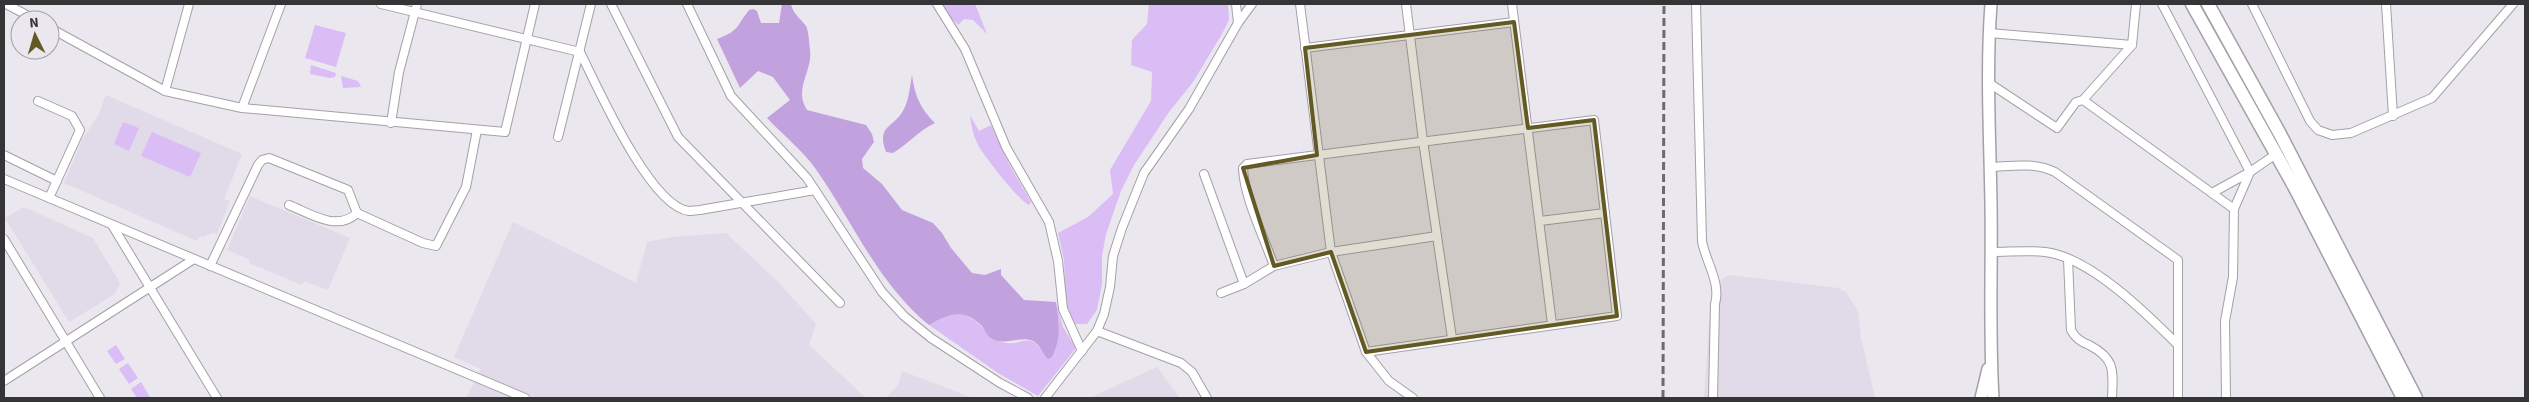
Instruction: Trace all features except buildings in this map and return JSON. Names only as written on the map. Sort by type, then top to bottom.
[{"type":"main road","points":[[1991,4],[1989,33],[1992,252],[1990,358],[1993,398]]},
{"type":"main road","points":[[2192,4],[2276,154],[2403,398]]},
{"type":"main road","points":[[2208,4],[2280,134],[2416,398]]},
{"type":"main road","points":[[1981,398],[1990,358]]},
{"type":"street","points":[[6,4],[17,10]]},
{"type":"street","points":[[165,91],[189,4]]},
{"type":"street","points":[[242,108],[280,4]]},
{"type":"street","points":[[381,4],[416,8],[526,40],[580,52]]},
{"type":"street","points":[[60,33],[165,91],[242,108],[505,132],[535,4]]},
{"type":"street","points":[[558,136],[591,4]]},
{"type":"street","points":[[611,4],[678,137],[840,303]]},
{"type":"street","points":[[687,4],[731,96],[799,168],[882,292],[904,316],[964,360],[1028,398]]},
{"type":"street","points":[[937,4],[965,49],[1006,147],[1049,222],[1058,261],[1063,309],[1082,351]]},
{"type":"street","points":[[1236,4],[1238,23]]},
{"type":"street","points":[[1045,398],[1097,331],[1104,314],[1114,256],[1133,196],[1144,173],[1189,109],[1238,23],[1252,4]]},
{"type":"street","points":[[1300,4],[1331,252],[1366,352],[1389,381],[1413,398]]},
{"type":"street","points":[[1406,4],[1423,141],[1452,338]]},
{"type":"street","points":[[1512,4],[1552,324]]},
{"type":"street","points":[[1696,4],[1702,241],[1705,257],[1716,280],[1718,295],[1715,304],[1713,398]]},
{"type":"street","points":[[1989,82],[2057,128],[2076,102],[2083,100],[2132,45],[2136,4]]},
{"type":"street","points":[[2162,4],[2250,172]]},
{"type":"street","points":[[2252,4],[2310,121],[2318,130],[2332,135],[2351,133],[2432,98],[2513,4]]},
{"type":"street","points":[[2386,4],[2393,116]]},
{"type":"street","points":[[391,123],[399,72],[416,8]]},
{"type":"street","points":[[1305,48],[1514,22]]},
{"type":"street","points":[[1989,33],[2132,45]]},
{"type":"street","points":[[580,52],[632,155],[660,190],[680,208],[689,211],[815,190]]},
{"type":"street","points":[[2083,100],[2234,209]]},
{"type":"street","points":[[38,101],[72,116],[80,130],[49,198]]},
{"type":"street","points":[[1274,266],[1248,194],[1243,168],[1247,164],[1594,120],[1617,316],[1452,338],[1366,352]]},
{"type":"street","points":[[210,266],[262,160],[269,158],[348,190],[357,213],[423,243],[436,246],[440,244],[466,187],[477,130]]},
{"type":"street","points":[[2212,193],[2250,172],[2276,154]]},
{"type":"street","points":[[4,156],[57,181]]},
{"type":"street","points":[[1991,167],[2043,166],[2055,172],[2178,260],[2178,398]]},
{"type":"street","points":[[2226,398],[2225,321],[2233,277],[2234,209],[2250,172]]},
{"type":"street","points":[[1204,174],[1244,284]]},
{"type":"street","points":[[4,178],[524,398]]},
{"type":"street","points":[[289,205],[332,222],[348,221],[357,213]]},
{"type":"street","points":[[1540,221],[1605,213]]},
{"type":"street","points":[[112,224],[217,398]]},
{"type":"street","points":[[1221,293],[1244,284],[1274,266],[1331,252],[1437,236]]},
{"type":"street","points":[[4,239],[100,398]]},
{"type":"street","points":[[1992,252],[2044,252],[2068,259],[2123,293],[2178,345]]},
{"type":"street","points":[[4,381],[194,259]]},
{"type":"street","points":[[2068,259],[2070,330],[2075,337],[2107,357],[2112,365],[2112,398]]},
{"type":"street","points":[[1097,331],[1181,363],[1192,372],[1207,398]]},
{"type":"highlighted area","points":[[1514,22],[1528,128],[1594,120],[1617,316],[1366,352],[1331,252],[1274,266],[1243,168],[1317,155],[1305,48]]},
{"type":"shaded area","points":[[782,4],[791,4],[793,11],[808,31],[810,58],[802,95],[807,110],[866,125],[872,134],[874,142],[862,159],[863,168],[882,184],[902,210],[933,223],[972,273],[985,275],[1001,269],[1001,275],[1024,300],[1056,302],[1059,324],[1057,343],[1052,357],[1048,359],[1033,341],[1023,339],[1002,341],[991,338],[975,320],[962,314],[949,315],[929,325],[911,309],[880,271],[810,161],[767,118],[790,100],[773,77],[758,71],[740,88],[717,39],[734,31],[749,10],[757,11],[761,23],[779,23]]},
{"type":"shaded area","points":[[932,4],[975,4],[987,34],[973,20],[964,19],[958,25]]},
{"type":"shaded area","points":[[1149,4],[1228,4],[1229,20],[1193,82],[1169,112],[1134,165],[1121,191],[1106,234],[1102,256],[1102,284],[1097,310],[1087,324],[1072,324],[1066,309],[1064,260],[1058,233],[1088,217],[1113,194],[1110,170],[1151,101],[1152,72],[1131,65],[1132,40],[1147,24]]},
{"type":"shaded area","points":[[315,25],[346,33],[336,67],[305,58]]},
{"type":"shaded area","points":[[311,65],[336,73],[335,77],[330,78],[310,74]]},
{"type":"shaded area","points":[[912,75],[919,101],[935,123],[893,153],[886,152],[883,136],[904,109]]},
{"type":"shaded area","points":[[341,76],[358,81],[361,87],[343,88]]},
{"type":"shaded area","points":[[106,95],[242,154],[224,199],[230,201],[217,234],[200,236],[197,241],[64,183],[83,138],[98,116]]},
{"type":"shaded area","points":[[970,115],[979,131],[991,125],[1009,164],[1031,202],[1029,205],[1010,187],[978,145]]},
{"type":"shaded area","points":[[123,122],[139,128],[129,151],[114,144]]},
{"type":"shaded area","points":[[152,132],[201,153],[190,177],[141,156]]},
{"type":"shaded area","points":[[250,196],[350,238],[328,290],[304,281],[302,285],[249,263],[250,260],[227,250]]},
{"type":"shaded area","points":[[24,207],[93,238],[120,283],[115,294],[69,322],[5,218]]},
{"type":"shaded area","points":[[513,222],[636,283],[647,242],[672,237],[726,233],[779,283],[816,324],[809,345],[866,398],[466,398],[481,369],[454,357]]},
{"type":"shaded area","points":[[1729,275],[1838,288],[1846,292],[1858,311],[1861,338],[1875,398],[1704,398],[1710,310],[1715,289],[1722,279]]},
{"type":"shaded area","points":[[1056,302],[1063,327],[1076,348],[1038,396],[998,373],[929,325],[949,315],[962,314],[975,320],[995,339],[1009,343],[1030,341],[1045,356],[1052,357],[1057,343],[1059,324]]},
{"type":"shaded area","points":[[116,345],[125,359],[116,364],[107,351]]},
{"type":"shaded area","points":[[128,363],[138,378],[129,384],[119,369]]},
{"type":"shaded area","points":[[1157,367],[1180,398],[1089,398]]},
{"type":"shaded area","points":[[902,371],[973,398],[886,398],[898,385]]},
{"type":"shaded area","points":[[141,382],[150,397],[137,398],[131,389]]},
{"type":"railway","points":[[1663,398],[1664,4]]}]
